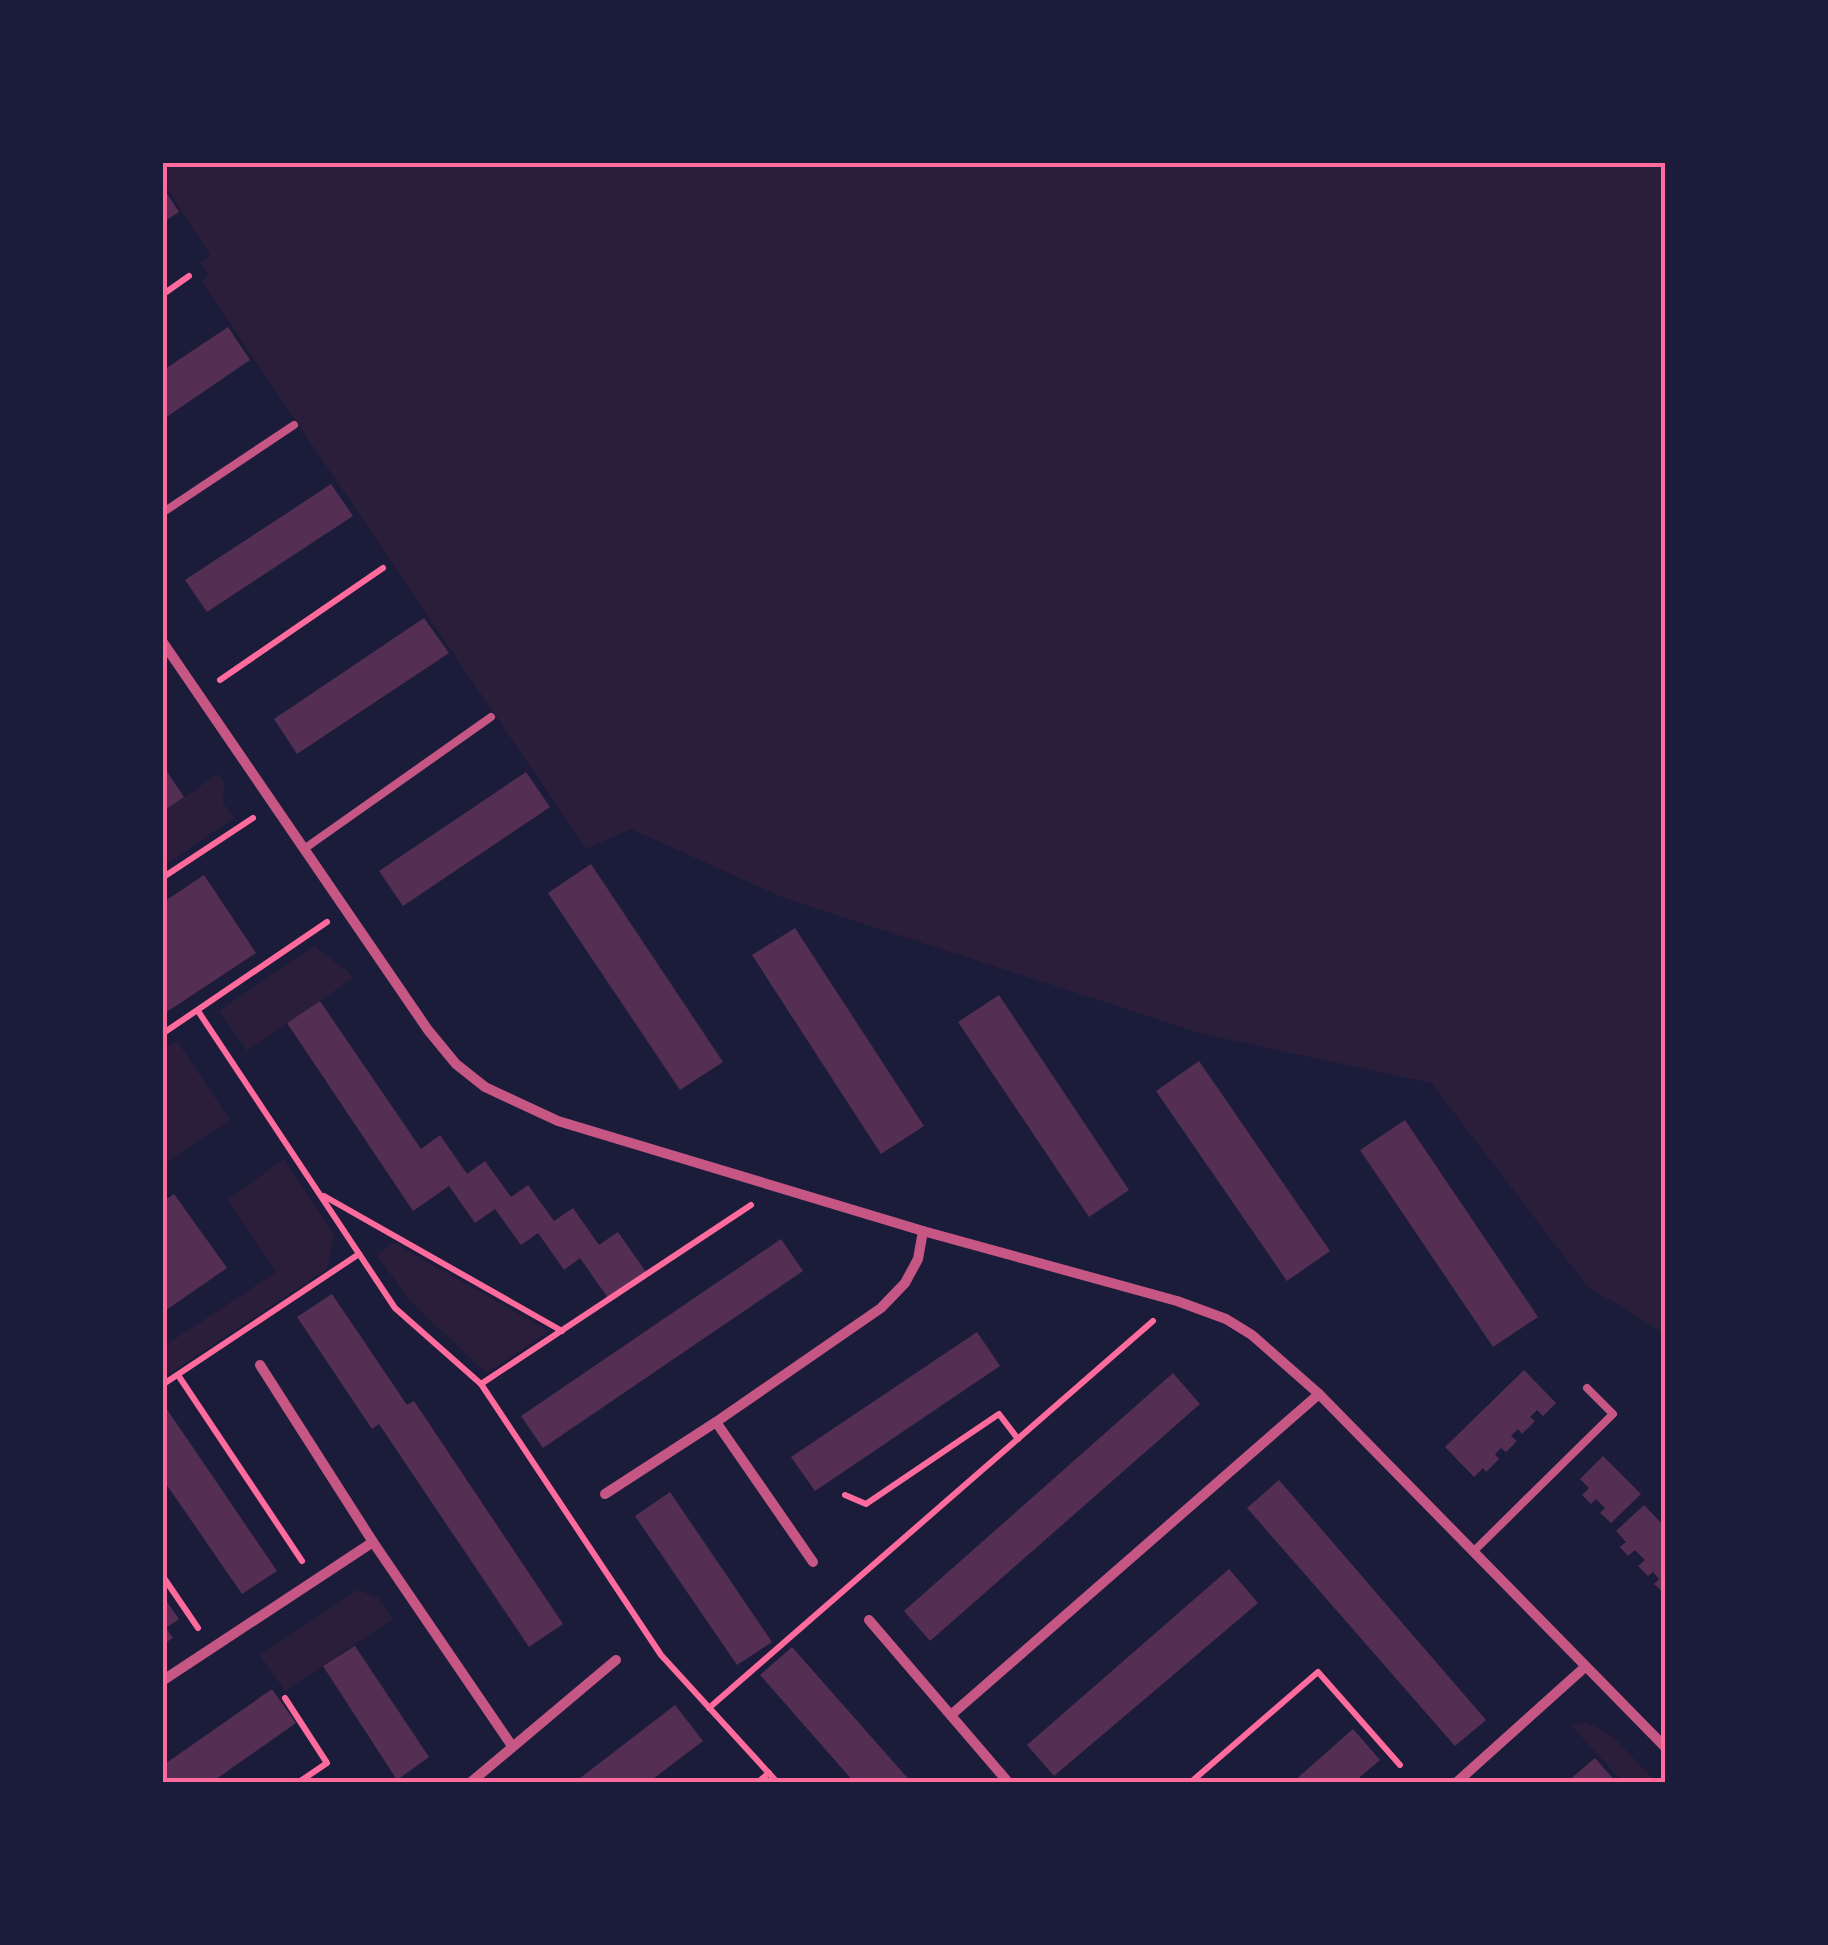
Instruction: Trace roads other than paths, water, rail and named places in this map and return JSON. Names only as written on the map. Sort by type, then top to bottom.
[{"type":"street","points":[[162,641],[428,1030],[456,1064],[485,1088],[558,1121],[923,1231],[1176,1300],[1226,1320],[1252,1335],[1318,1394],[1666,1748]]},
{"type":"street","points":[[605,1494],[881,1308],[905,1283],[918,1259],[923,1231]]},
{"type":"street","points":[[260,1365],[512,1746]]},
{"type":"street","points":[[951,1715],[1318,1394]]},
{"type":"street","points":[[716,1422],[813,1562]]},
{"type":"street","points":[[162,1680],[374,1542]]},
{"type":"street","points":[[869,1620],[1008,1782]]},
{"type":"street","points":[[471,1782],[616,1660]]},
{"type":"street","points":[[1457,1782],[1585,1667]]},
{"type":"lane","points":[[162,513],[294,425]]},
{"type":"lane","points":[[304,849],[491,717]]},
{"type":"lane","points":[[1475,1550],[1613,1414],[1587,1388]]}]
